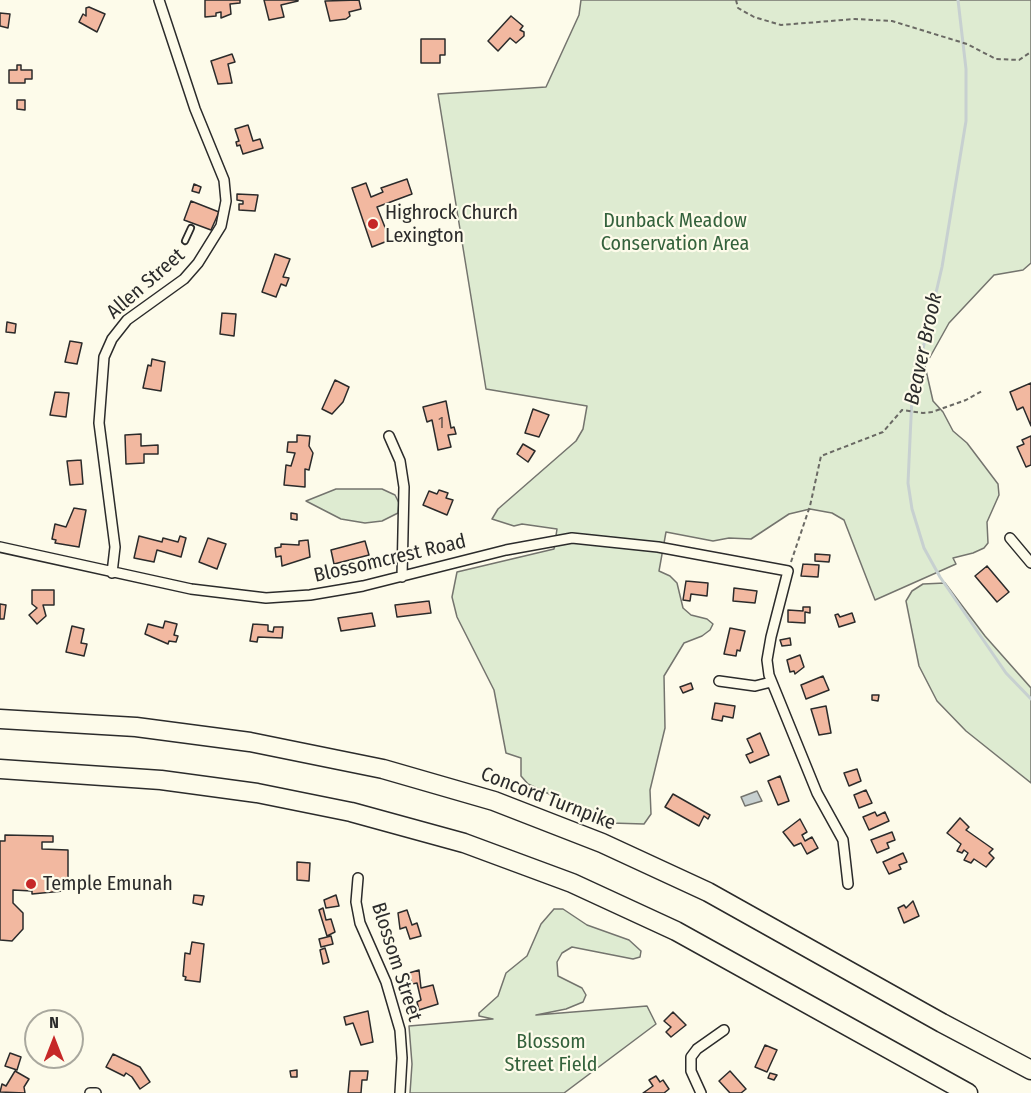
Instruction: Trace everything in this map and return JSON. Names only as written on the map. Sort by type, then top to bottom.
[{"type":"highway","name":"Concord Turnpike","points":[[0,719],[136,728],[260,743],[383,769],[503,804],[602,843],[708,892],[1031,1070]]},
{"type":"highway","points":[[0,770],[161,780],[257,793],[370,817],[464,843],[572,883],[676,930],[968,1093]]},
{"type":"street","name":"Allen Street","points":[[112,573],[115,547],[99,423],[104,357],[112,339],[128,320],[184,279],[198,263],[221,226],[226,201],[224,180],[195,109],[159,0]]},
{"type":"street","points":[[389,436],[400,461],[404,487],[402,577]]},
{"type":"street","name":"Blossomcrest Road","points":[[0,547],[191,590],[266,598],[310,595],[402,577],[506,550],[572,538],[658,547],[788,571]]},
{"type":"street","points":[[1010,538],[1031,564]]},
{"type":"street","points":[[788,571],[767,660],[771,682],[804,764],[843,840],[848,884]]},
{"type":"street","points":[[719,681],[755,686],[771,682]]},
{"type":"street","name":"Blossom Street","points":[[358,878],[356,902],[360,923],[386,982],[400,1030],[402,1058],[400,1093]]},
{"type":"street","points":[[701,1093],[691,1071],[691,1057],[697,1049],[724,1030]]},
{"type":"street","points":[[90,1093],[96,1093]]},
{"type":"lane","points":[[185,241],[191,228]]},
{"type":"path","points":[[736,0],[738,8],[754,17],[781,25],[855,20],[892,21],[967,44],[996,59],[1019,60],[1031,52]]},
{"type":"path","points":[[788,571],[810,506],[821,456],[883,432],[902,410],[917,412],[948,407],[982,391]]},
{"type":"green space","name":"Dunback Meadow Conservation Area","points":[[581,0],[1031,0],[1031,263],[1023,270],[994,275],[949,323],[925,366],[933,401],[943,412],[953,431],[967,443],[998,484],[999,495],[987,522],[988,543],[984,548],[973,553],[953,558],[956,564],[875,600],[844,520],[832,513],[810,509],[789,514],[751,539],[729,538],[713,541],[666,532],[659,571],[670,576],[677,583],[683,608],[691,615],[707,619],[713,624],[710,630],[702,636],[684,643],[664,676],[665,728],[650,790],[651,814],[644,824],[611,823],[528,784],[521,776],[521,758],[506,753],[494,690],[457,617],[452,597],[457,572],[554,549],[557,529],[522,524],[514,526],[492,519],[498,509],[576,441],[583,429],[587,406],[486,389],[438,94],[546,87],[579,15]]},
{"type":"green space","points":[[336,489],[382,489],[395,495],[399,503],[398,513],[382,521],[365,523],[341,519],[306,501]]},
{"type":"green space","points":[[945,583],[985,636],[1031,688],[1031,783],[966,731],[937,701],[919,666],[906,601],[912,591],[923,584]]},
{"type":"green space","name":"Blossom Street Field","points":[[554,909],[563,909],[587,925],[629,940],[641,951],[640,957],[633,959],[572,947],[562,953],[557,962],[558,976],[582,988],[586,995],[583,1002],[566,1009],[536,1015],[647,1006],[656,1024],[564,1093],[410,1093],[412,1064],[409,1026],[493,1019],[479,1016],[479,1013],[498,996],[506,973],[527,956],[541,924]]},
{"type":"shaded area","points":[[757,791],[762,801],[745,806],[741,797]]},
{"type":"building","points":[[205,0],[240,0],[240,3],[230,4],[231,14],[221,18],[221,12],[216,13],[216,16],[205,17]]},
{"type":"building","points":[[264,0],[298,1],[281,5],[284,17],[269,20]]},
{"type":"building","points":[[359,0],[361,9],[349,12],[350,16],[346,19],[330,21],[325,1]]},
{"type":"building","points":[[89,7],[105,14],[97,32],[79,22],[83,14],[86,16],[86,8]]},
{"type":"building","points":[[0,13],[10,14],[8,28],[0,26]]},
{"type":"building","points":[[511,16],[523,26],[520,30],[524,32],[524,36],[516,43],[510,38],[498,51],[488,41]]},
{"type":"building","points":[[421,39],[445,39],[445,55],[440,55],[440,63],[421,63]]},
{"type":"building","points":[[232,54],[235,62],[228,64],[232,83],[218,84],[211,61]]},
{"type":"building","points":[[17,65],[21,65],[21,70],[32,70],[32,79],[25,79],[25,83],[9,83],[9,70],[17,70]]},
{"type":"building","points":[[17,100],[25,100],[25,110],[17,109]]},
{"type":"building","points":[[248,125],[253,141],[260,139],[263,148],[243,154],[240,145],[237,146],[236,142],[239,141],[235,129]]},
{"type":"building","name":"Highrock Church Lexington","points":[[407,179],[412,194],[377,207],[390,240],[372,247],[352,188],[366,183],[371,197],[383,192],[381,188]]},
{"type":"building","points":[[194,184],[201,187],[199,193],[192,191]]},
{"type":"building","points":[[237,194],[258,195],[255,211],[239,210],[239,204],[243,204],[243,201],[237,200]]},
{"type":"building","points":[[191,201],[219,212],[211,230],[184,220]]},
{"type":"building","points":[[275,254],[290,259],[283,277],[289,278],[286,286],[281,284],[276,297],[262,292]]},
{"type":"building","points":[[222,313],[236,314],[234,336],[220,334]]},
{"type":"building","points":[[7,322],[16,324],[15,333],[6,332]]},
{"type":"building","points":[[70,341],[82,343],[77,364],[65,362]]},
{"type":"building","points":[[152,359],[165,362],[161,391],[143,388],[148,365],[151,366]]},
{"type":"building","points":[[335,380],[349,387],[343,402],[332,414],[322,409]]},
{"type":"building","points":[[1031,383],[1031,426],[1023,407],[1017,410],[1010,392]]},
{"type":"building","points":[[55,392],[69,393],[66,417],[50,415]]},
{"type":"building","points":[[446,401],[451,428],[454,427],[456,434],[448,435],[451,447],[438,450],[432,420],[427,422],[423,407]]},
{"type":"building","points":[[533,409],[549,415],[539,437],[525,433]]},
{"type":"building","points":[[141,434],[141,446],[158,445],[158,454],[144,454],[144,463],[126,464],[125,435]]},
{"type":"building","points":[[297,435],[310,436],[309,446],[313,453],[309,470],[305,469],[305,487],[284,485],[286,465],[291,466],[295,453],[287,452],[288,442],[297,442]]},
{"type":"building","points":[[1031,436],[1031,465],[1026,467],[1017,447],[1024,444],[1022,440]]},
{"type":"building","points":[[523,444],[535,451],[528,462],[517,454]]},
{"type":"building","points":[[81,460],[83,484],[70,485],[67,461]]},
{"type":"building","points":[[439,490],[448,493],[446,498],[453,500],[447,515],[423,505],[429,491],[437,494]]},
{"type":"building","points":[[74,508],[86,510],[79,547],[55,543],[56,540],[52,539],[55,524],[66,527]]},
{"type":"building","points":[[291,513],[297,514],[297,520],[291,519]]},
{"type":"building","points":[[139,536],[162,542],[163,538],[178,542],[180,536],[186,538],[181,557],[157,550],[154,562],[134,558]]},
{"type":"building","points":[[208,538],[226,544],[217,569],[199,562]]},
{"type":"building","points":[[308,540],[310,557],[282,566],[281,556],[276,557],[275,548],[281,547],[281,544],[299,545],[299,541]]},
{"type":"building","points":[[365,541],[369,555],[334,564],[331,550]]},
{"type":"building","points":[[815,554],[830,555],[829,562],[815,561]]},
{"type":"building","points":[[803,564],[819,565],[818,577],[801,576]]},
{"type":"building","points":[[987,566],[1009,592],[997,602],[975,576]]},
{"type":"building","points":[[686,581],[708,583],[707,596],[691,594],[690,601],[683,600]]},
{"type":"building","points":[[734,588],[757,591],[755,603],[733,601]]},
{"type":"building","points":[[32,590],[54,590],[54,605],[43,605],[46,616],[37,624],[29,615],[37,608],[32,604]]},
{"type":"building","points":[[429,601],[431,613],[397,617],[395,605]]},
{"type":"building","points":[[0,604],[6,605],[4,619],[0,619]]},
{"type":"building","points":[[803,607],[810,607],[810,613],[805,612],[805,623],[788,622],[788,610],[803,611]]},
{"type":"building","points":[[372,613],[375,626],[341,631],[338,618]]},
{"type":"building","points":[[852,613],[855,622],[839,627],[835,615],[838,614],[840,617]]},
{"type":"building","points":[[165,621],[177,624],[174,635],[178,636],[176,642],[169,641],[168,644],[145,634],[148,624],[163,628]]},
{"type":"building","points":[[253,624],[268,625],[268,631],[273,632],[274,627],[283,627],[282,638],[258,637],[257,642],[250,641]]},
{"type":"building","points":[[72,626],[84,629],[81,643],[87,644],[84,656],[66,652]]},
{"type":"building","points":[[730,628],[745,631],[740,651],[737,650],[736,656],[724,654]]},
{"type":"building","points":[[790,638],[791,645],[782,646],[780,640]]},
{"type":"building","points":[[800,655],[804,667],[795,674],[794,671],[790,672],[787,660]]},
{"type":"building","points":[[823,676],[829,690],[806,699],[801,685]]},
{"type":"building","points":[[691,683],[693,689],[683,693],[680,687]]},
{"type":"building","points":[[872,695],[879,695],[878,701],[872,700]]},
{"type":"building","points":[[715,703],[735,706],[733,718],[723,716],[722,721],[712,719]]},
{"type":"building","points":[[826,706],[831,733],[819,735],[811,709]]},
{"type":"building","points":[[760,733],[769,755],[750,763],[746,755],[753,752],[747,739]]},
{"type":"building","points":[[857,769],[861,781],[849,786],[844,773]]},
{"type":"building","points":[[780,776],[789,801],[778,805],[768,781]]},
{"type":"building","points":[[866,790],[872,803],[859,808],[854,795]]},
{"type":"building","points":[[673,794],[710,815],[708,819],[704,816],[699,826],[665,807]]},
{"type":"building","points":[[875,812],[877,816],[885,812],[889,821],[869,830],[863,817]]},
{"type":"building","points":[[960,818],[969,827],[966,830],[993,849],[989,853],[994,858],[986,867],[974,859],[971,863],[964,860],[968,853],[964,850],[962,853],[957,851],[961,844],[947,833]]},
{"type":"building","points":[[800,819],[807,832],[802,835],[805,841],[812,837],[818,848],[807,854],[801,843],[794,846],[783,832]]},
{"type":"building","points":[[892,832],[895,840],[887,843],[889,848],[877,853],[871,840]]},
{"type":"building","name":"Temple Emunah","points":[[5,835],[53,836],[53,842],[42,842],[42,849],[68,850],[68,878],[63,878],[63,891],[32,894],[32,891],[13,890],[13,903],[23,913],[23,929],[12,941],[0,940],[0,841],[5,841]]},
{"type":"building","points":[[903,853],[907,862],[899,865],[901,869],[889,874],[883,862]]},
{"type":"building","points":[[297,862],[310,863],[309,881],[297,880]]},
{"type":"building","points":[[194,895],[204,896],[202,905],[193,903]]},
{"type":"building","points":[[336,895],[339,906],[326,908],[324,900]]},
{"type":"building","points":[[913,901],[919,916],[904,923],[898,908],[904,905],[906,908]]},
{"type":"building","points":[[323,908],[326,920],[331,919],[335,932],[327,936],[319,910]]},
{"type":"building","points":[[407,910],[412,925],[417,923],[421,936],[410,939],[406,927],[400,929],[398,913]]},
{"type":"building","points":[[331,936],[333,944],[321,947],[319,939]]},
{"type":"building","points":[[192,942],[204,944],[200,982],[185,980],[186,977],[183,976],[185,953],[190,954]]},
{"type":"building","points":[[325,948],[329,962],[323,964],[320,950]]},
{"type":"building","points":[[419,970],[421,988],[433,985],[438,1004],[419,1010],[417,1002],[421,1000],[417,983],[412,984],[409,973]]},
{"type":"building","points":[[368,1011],[373,1042],[361,1045],[353,1023],[346,1025],[344,1017]]},
{"type":"building","points":[[673,1012],[686,1025],[671,1037],[666,1032],[671,1027],[664,1021]]},
{"type":"building","points":[[765,1045],[777,1050],[767,1072],[755,1067]]},
{"type":"building","points":[[10,1053],[21,1057],[17,1070],[5,1066]]},
{"type":"building","points":[[113,1054],[140,1067],[150,1082],[140,1089],[132,1077],[126,1073],[124,1076],[106,1067]]},
{"type":"building","points":[[297,1070],[297,1077],[291,1077],[290,1071]]},
{"type":"building","points":[[15,1071],[29,1079],[24,1087],[25,1093],[0,1092],[2,1084],[6,1086]]},
{"type":"building","points":[[350,1071],[368,1071],[367,1080],[362,1080],[361,1093],[348,1093]]},
{"type":"building","points":[[730,1071],[746,1089],[741,1093],[730,1093],[719,1081]]},
{"type":"building","points":[[770,1073],[777,1075],[774,1080],[768,1078]]},
{"type":"building","points":[[656,1076],[660,1082],[663,1080],[669,1089],[664,1093],[643,1093],[653,1086],[649,1080]]},
{"type":"waterway","name":"Beaver Brook","points":[[958,0],[966,69],[966,121],[942,267],[912,396],[908,483],[912,509],[924,548],[940,577],[1006,673],[1031,699]]},
{"type":"place","name":"Highrock Church Lexington","points":[[373,224]]},
{"type":"place","name":"Temple Emunah","points":[[31,884]]}]
